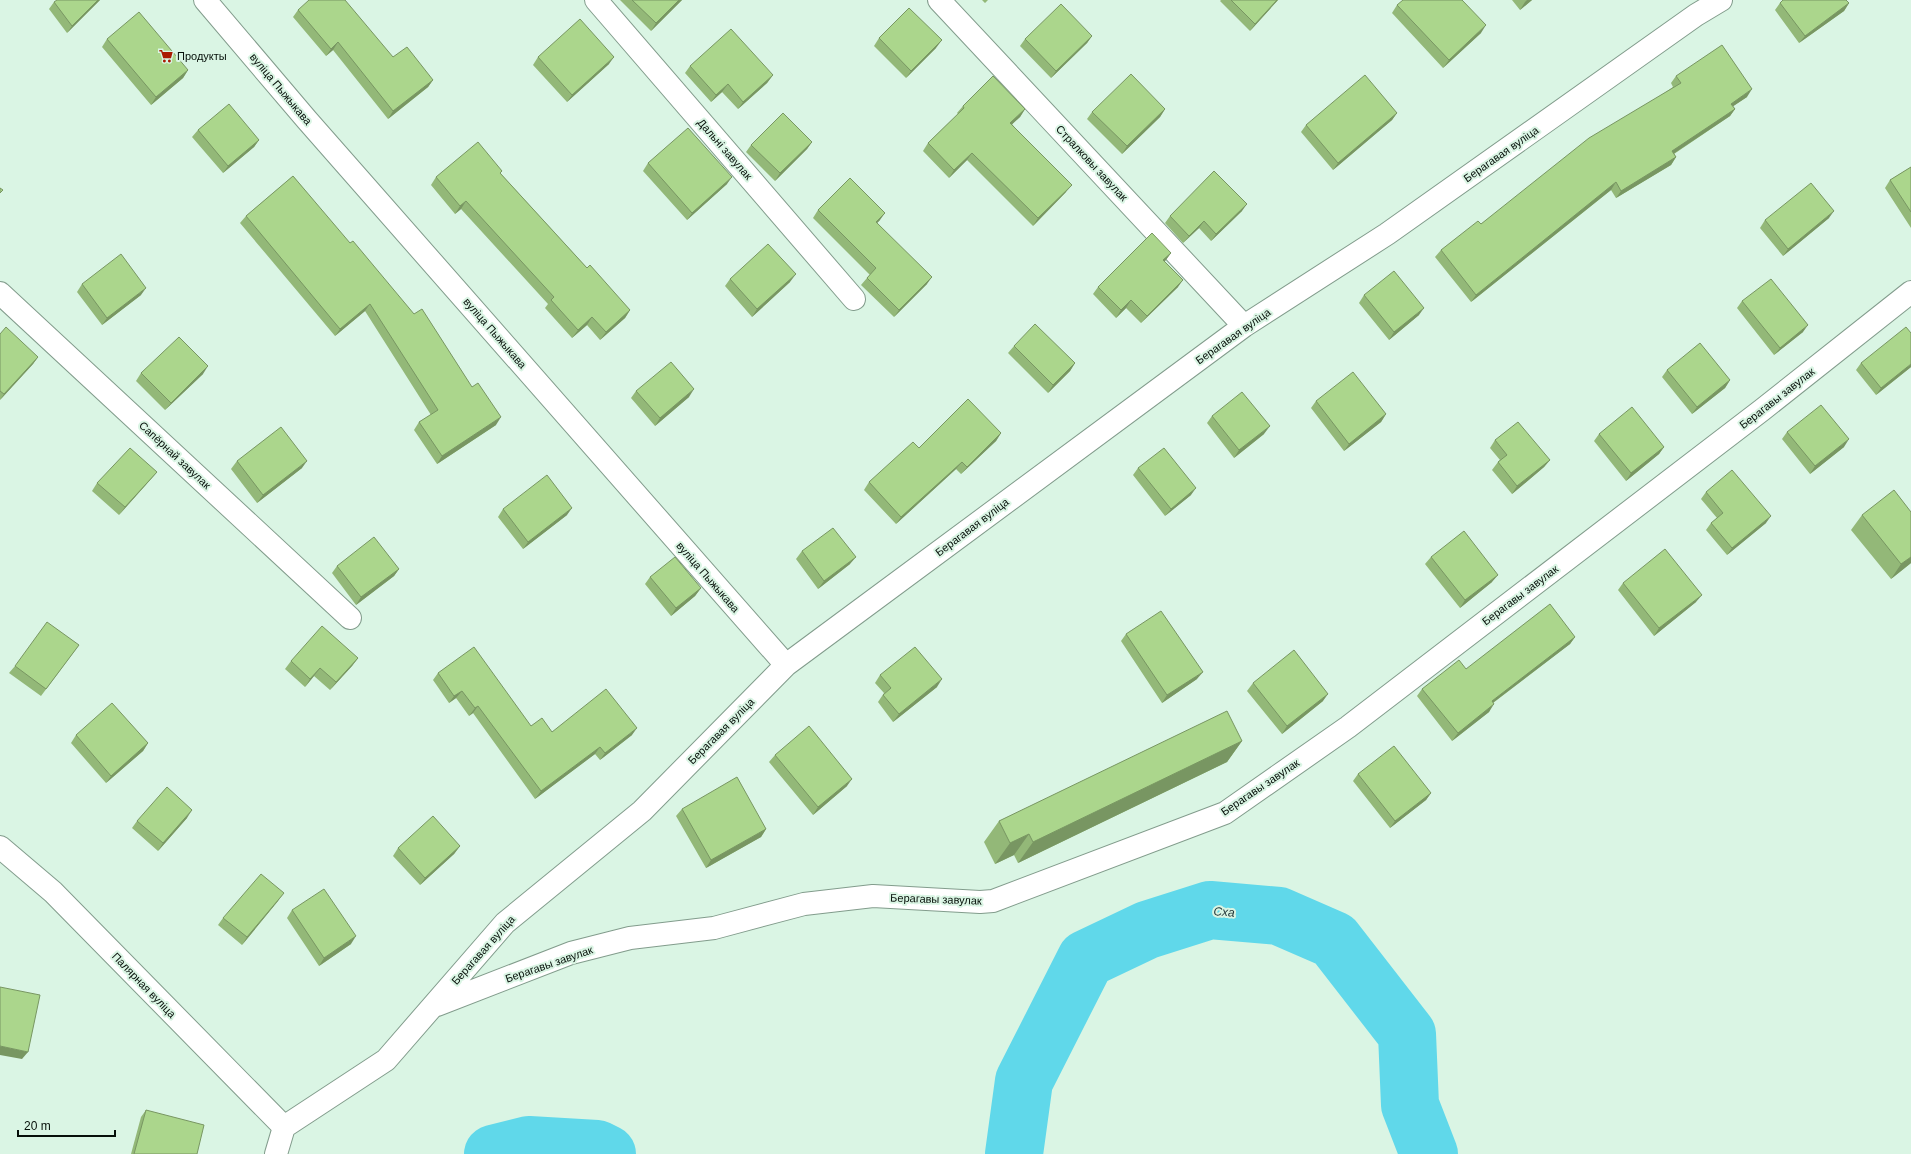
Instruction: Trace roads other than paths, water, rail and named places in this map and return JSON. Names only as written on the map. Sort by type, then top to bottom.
[{"type":"street","name":"вуліца Пыжыкава","points":[[205,0],[312,126],[786,665]]},
{"type":"street","name":"Дальні завулак","points":[[596,0],[854,299]]},
{"type":"street","name":"Стралковы завулак","points":[[939,0],[1244,326]]},
{"type":"street","name":"Берагавая вуліца","points":[[284,1127],[386,1060],[505,923],[642,811],[786,665],[1244,326],[1387,234],[1698,8],[1721,0]]},
{"type":"street","name":"Берагавы завулак","points":[[434,1006],[572,953],[630,938],[714,928],[804,904],[873,896],[980,902],[993,901],[1226,813],[1348,727],[1762,410],[1911,292]]},
{"type":"street","name":"Сапёрнай завулак","points":[[0,293],[350,618]]},
{"type":"street","name":"Палярная вуліца","points":[[0,846],[53,892],[284,1127]]},
{"type":"street","points":[[276,1154],[284,1127]]},
{"type":"waterway","name":"Сха","points":[[1014,1154],[1024,1081],[1086,959],[1147,930],[1210,910],[1279,916],[1334,940],[1407,1034],[1410,1105],[1429,1154]]},
{"type":"waterway","name":"Сха","points":[[493,1154],[529,1145],[597,1149],[607,1154]]},
{"type":"place","name":"Продукты","points":[[166,56]]}]
